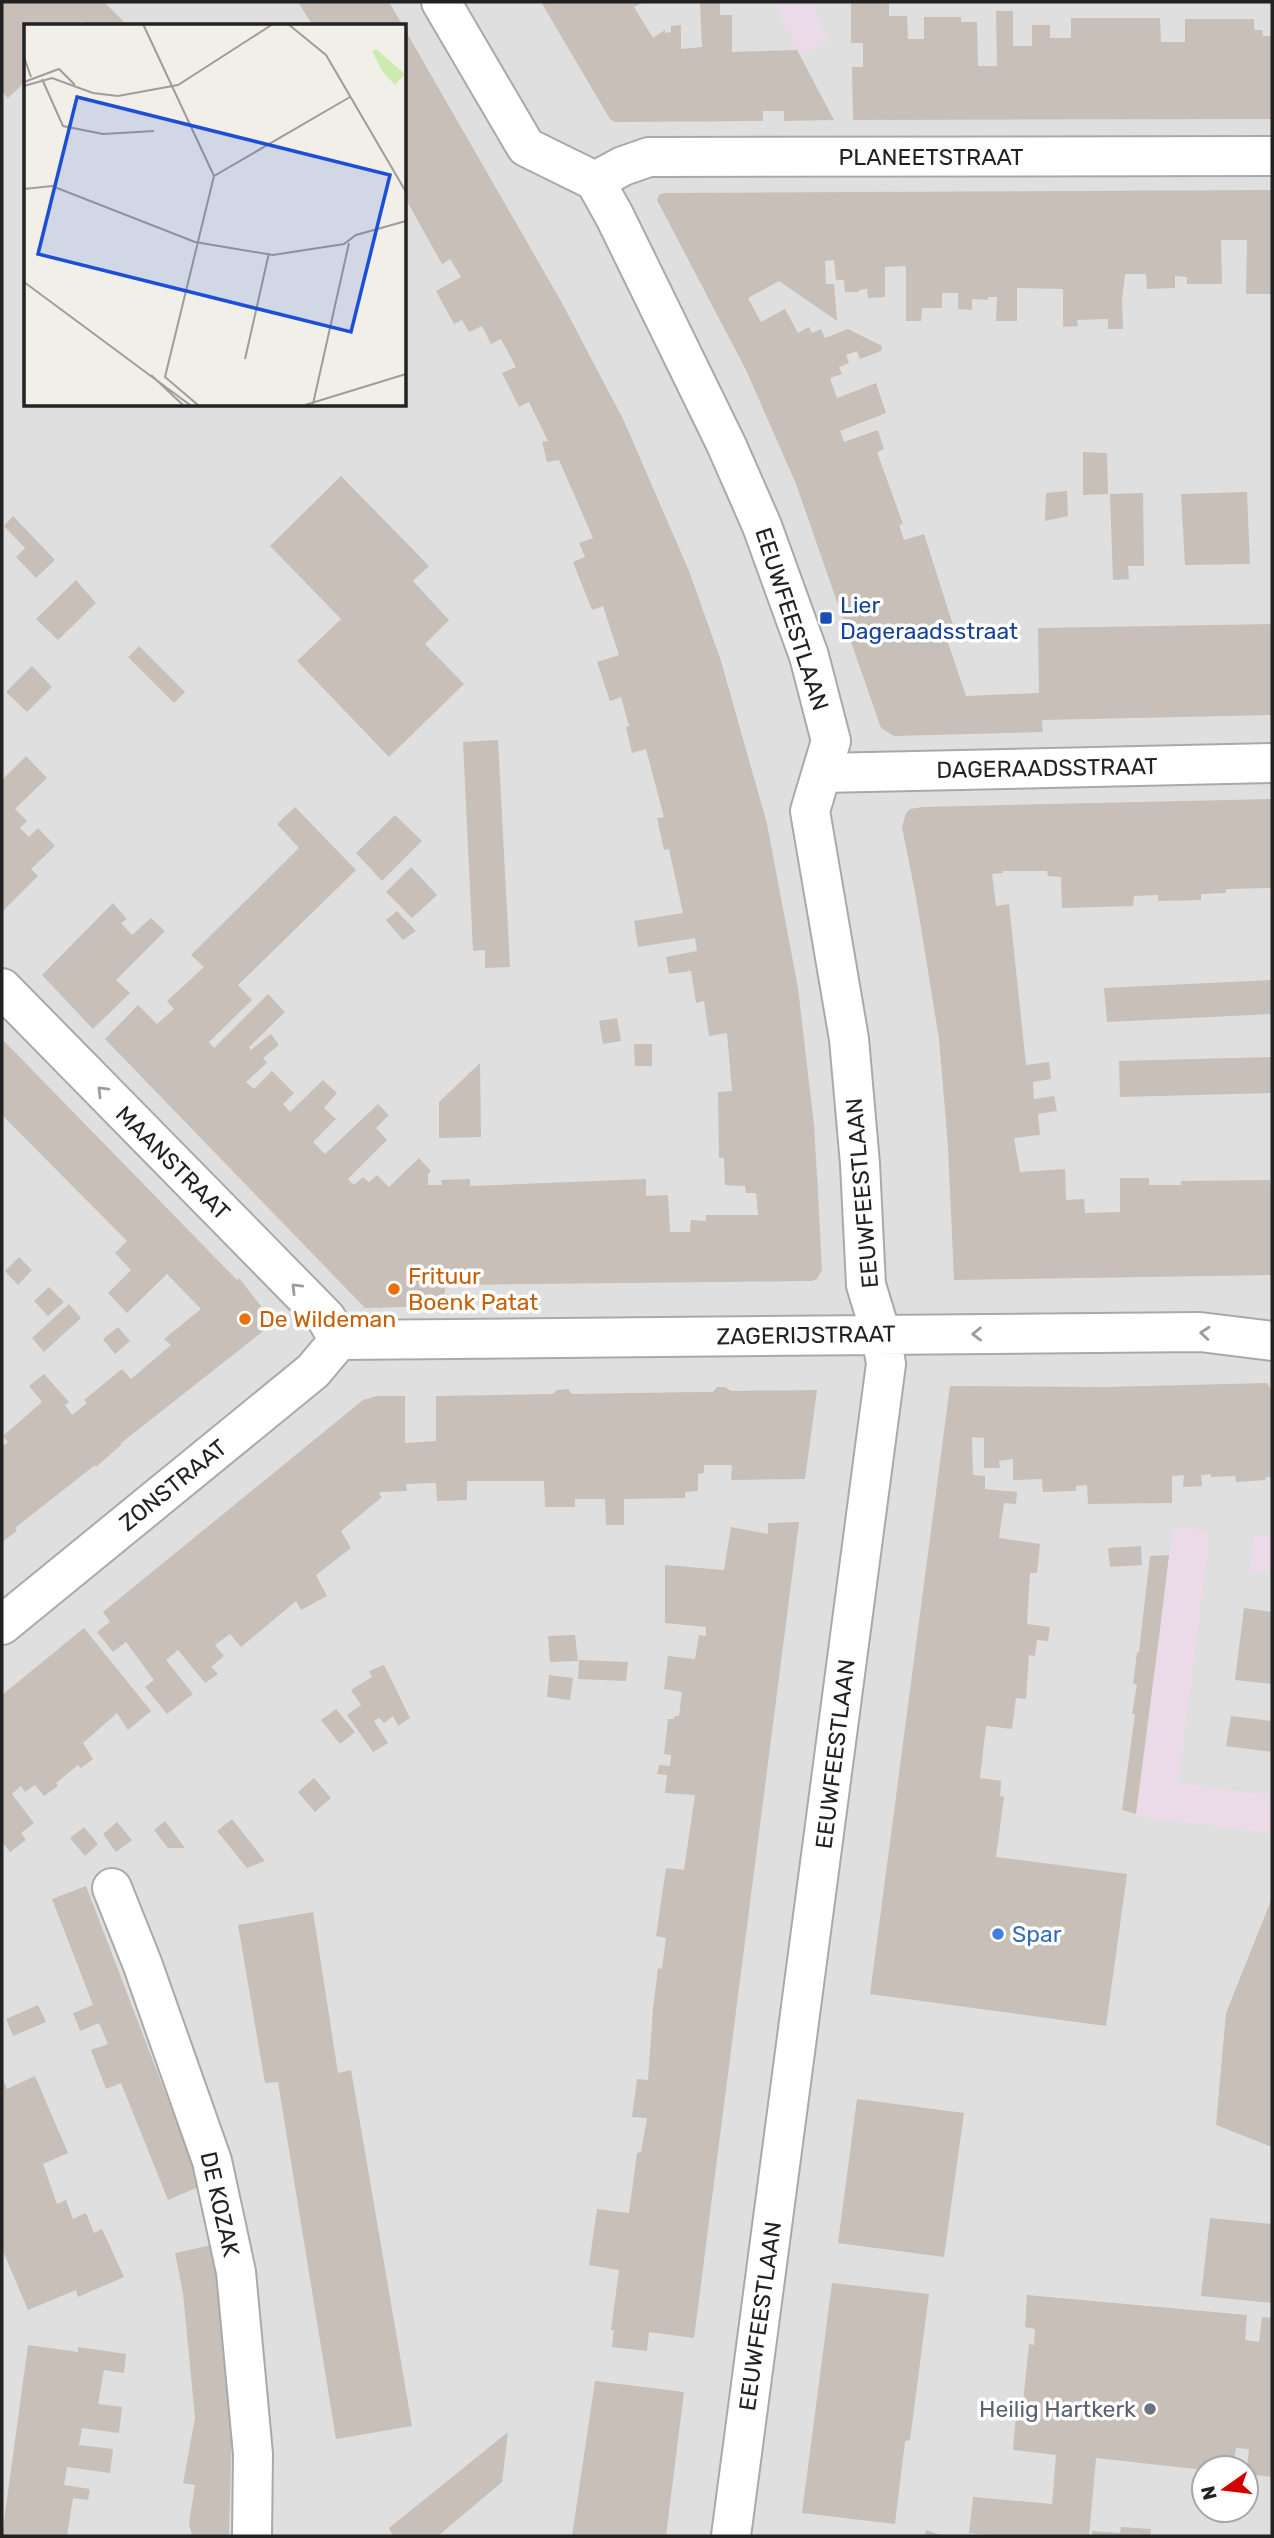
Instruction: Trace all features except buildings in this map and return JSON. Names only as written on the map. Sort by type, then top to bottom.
[{"type":"street","points":[[441,2],[526,147],[595,181]]},
{"type":"street","name":"PLANEETSTRAAT","points":[[595,181],[622,166],[649,157],[1272,156]]},
{"type":"street","name":"EEUWFEESTLAAN","points":[[595,181],[676,339],[762,526],[809,656],[831,741],[810,811],[849,1038],[860,1164],[866,1285],[881,1335],[886,1364],[731,2536]]},
{"type":"street","name":"DAGERAADSSTRAAT","points":[[822,772],[1272,763]]},
{"type":"street","name":"MAANSTRAAT","points":[[2,988],[326,1318],[339,1340]]},
{"type":"street","name":"ZAGERIJSTRAAT","points":[[339,1340],[1200,1332],[1272,1341]]},
{"type":"street","name":"ZONSTRAAT","points":[[2,1625],[313,1371],[339,1340]]},
{"type":"street","name":"DE KOZAK","points":[[112,1888],[142,1963],[212,2161],[233,2260],[249,2394],[253,2454],[252,2536]]},
{"type":"shaded area","points":[[2,2],[1272,2],[1272,2536],[2,2536]]},
{"type":"shaded area","points":[[773,2],[810,2],[830,41],[801,55]]},
{"type":"shaded area","points":[[1173,1527],[1210,1532],[1178,1783],[1272,1796],[1272,1833],[1136,1816]]},
{"type":"shaded area","points":[[1254,1535],[1272,1537],[1272,1573],[1249,1571]]},
{"type":"place","name":"Lier Dageraadsstraat","points":[[826,618]]},
{"type":"place","name":"Frituur Boenk Patat","points":[[394,1289]]},
{"type":"place","name":"De Wildeman","points":[[245,1319]]},
{"type":"place","name":"Spar","points":[[998,1934]]},
{"type":"place","name":"Heilig Hartkerk","points":[[1150,2409]]}]
